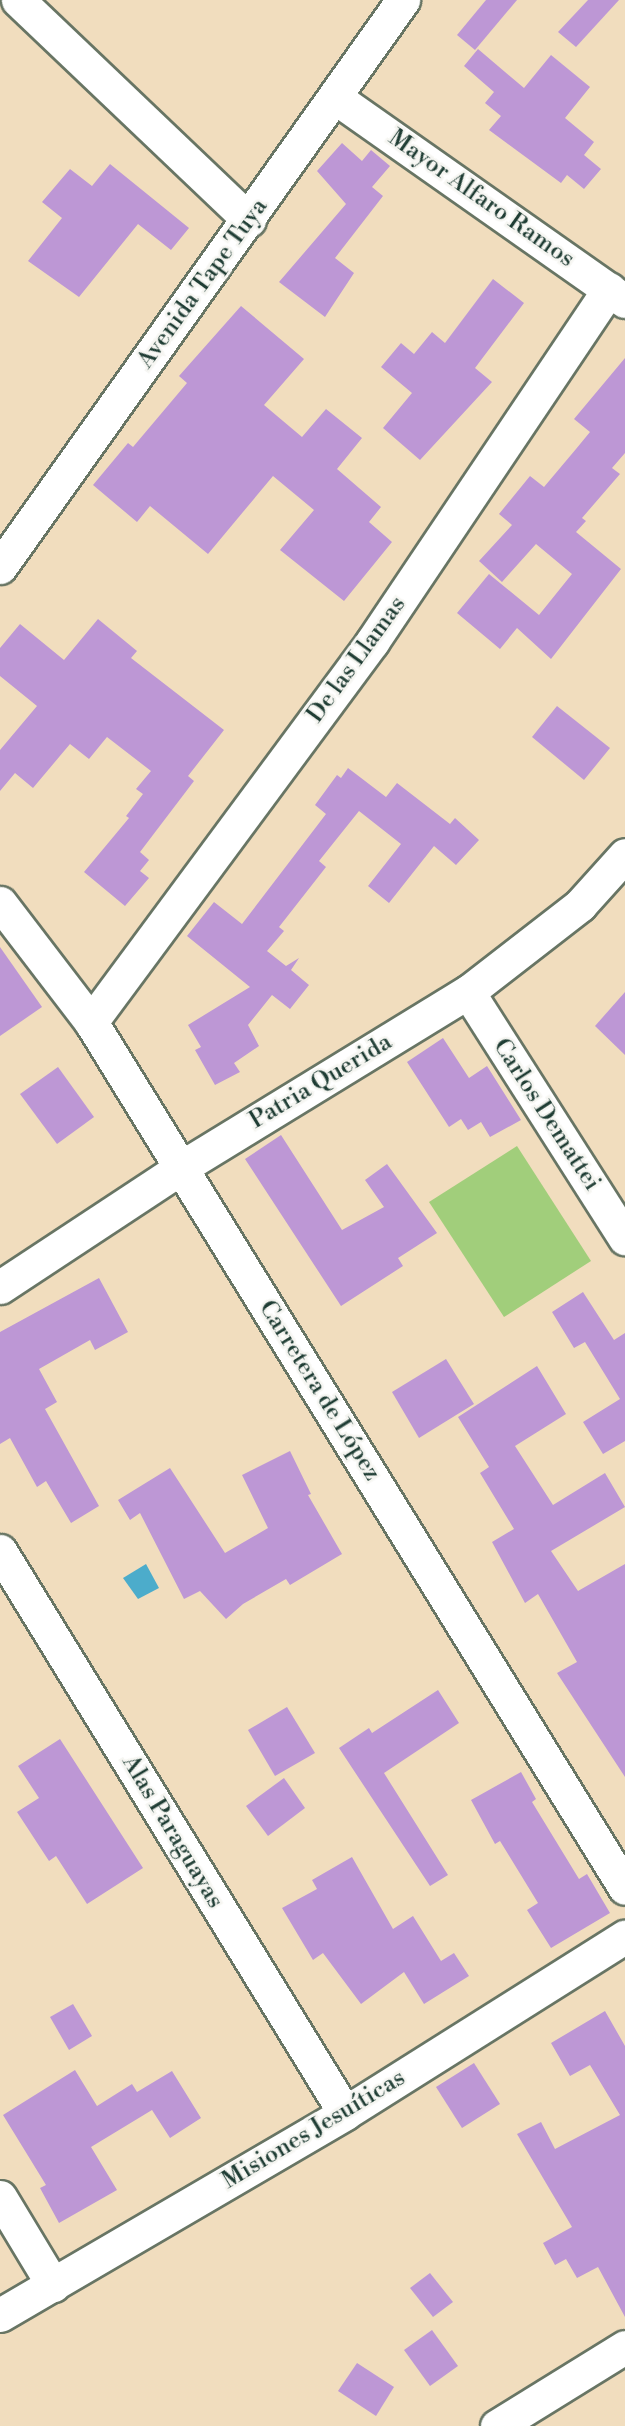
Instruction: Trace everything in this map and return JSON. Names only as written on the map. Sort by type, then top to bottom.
[{"type":"street","points":[[18,0],[249,219]]},
{"type":"street","name":"Avenida Tape Tuya","points":[[0,567],[336,98],[403,0]]},
{"type":"street","name":"Mayor Alfaro Ramos","points":[[336,98],[617,295]]},
{"type":"street","name":"De las Llamas","points":[[91,1022],[372,642],[617,295]]},
{"type":"street","name":"Patria Querida","points":[[0,1287],[182,1167],[468,992],[580,905],[625,855]]},
{"type":"street","name":"Carretera de López","points":[[0,903],[91,1022],[625,1888]]},
{"type":"street","name":"Carlos Demattei","points":[[468,992],[625,1239]]},
{"type":"street","name":"Alas Paraguayas","points":[[0,1551],[345,2113]]},
{"type":"street","name":"Misiones Jesuíticas","points":[[0,2315],[345,2113],[625,1937]]},
{"type":"street","points":[[0,2197],[53,2285]]},
{"type":"street","points":[[497,2426],[625,2347]]},
{"type":"green space","points":[[517,1146],[591,1261],[504,1317],[429,1202]]},
{"type":"water","points":[[146,1564],[159,1588],[138,1599],[123,1578]]},
{"type":"building","points":[[486,0],[517,0],[475,50],[457,35]]},
{"type":"building","points":[[588,0],[619,0],[576,47],[558,32]]},
{"type":"building","points":[[478,49],[524,88],[551,55],[590,87],[565,118],[594,142],[584,155],[601,169],[584,189],[567,175],[561,183],[489,130],[501,116],[485,103],[494,92],[464,66]]},
{"type":"building","points":[[342,143],[362,161],[371,150],[390,166],[372,187],[383,196],[335,258],[354,273],[325,317],[279,282],[346,204],[317,171]]},
{"type":"building","points":[[110,164],[189,228],[171,250],[138,224],[79,297],[28,261],[62,218],[42,202],[70,169],[92,186]]},
{"type":"building","points":[[493,279],[524,303],[475,368],[492,382],[420,460],[383,428],[412,393],[381,367],[401,343],[414,354],[432,332],[445,343]]},
{"type":"building","points":[[241,306],[304,359],[264,405],[302,437],[326,409],[362,438],[337,469],[381,507],[369,522],[392,542],[344,601],[280,550],[314,510],[273,476],[208,554],[150,506],[137,522],[93,485],[128,443],[133,447],[187,383],[179,376]]},
{"type":"building","points":[[625,358],[625,453],[612,468],[620,474],[582,518],[586,521],[576,532],[621,569],[551,659],[517,628],[500,649],[457,613],[489,574],[539,615],[572,574],[536,544],[502,582],[479,561],[512,525],[499,514],[530,476],[544,487],[590,432],[574,419]]},
{"type":"building","points":[[98,619],[137,651],[131,658],[224,730],[188,776],[194,781],[140,852],[149,860],[140,871],[149,878],[125,906],[84,872],[129,818],[126,816],[143,794],[136,789],[151,771],[107,737],[89,759],[70,744],[33,788],[15,773],[0,791],[0,750],[37,706],[0,676],[0,648],[20,624],[64,660]]},
{"type":"building","points":[[557,706],[610,748],[584,780],[532,737]]},
{"type":"building","points":[[348,768],[386,797],[397,783],[450,824],[455,818],[479,840],[456,865],[434,846],[389,903],[368,886],[401,844],[359,811],[319,861],[326,867],[279,927],[284,931],[267,951],[286,966],[299,958],[291,970],[309,985],[290,1009],[272,995],[248,1025],[259,1046],[234,1063],[240,1072],[215,1085],[195,1050],[201,1047],[188,1025],[250,987],[187,936],[214,902],[242,924],[326,814],[315,805],[337,775],[341,778]]},
{"type":"building","points":[[0,947],[42,1007],[0,1036]]},
{"type":"building","points":[[625,992],[625,1055],[595,1026]]},
{"type":"building","points":[[443,1038],[469,1078],[487,1066],[521,1120],[490,1137],[481,1122],[468,1130],[461,1119],[449,1127],[407,1062]]},
{"type":"building","points":[[58,1067],[94,1117],[57,1144],[20,1094]]},
{"type":"building","points":[[281,1135],[342,1230],[384,1207],[365,1180],[387,1164],[437,1233],[398,1258],[403,1266],[341,1306],[245,1159]]},
{"type":"building","points":[[99,1278],[128,1332],[95,1350],[90,1340],[39,1369],[57,1402],[45,1409],[99,1506],[71,1523],[46,1481],[37,1487],[10,1438],[0,1444],[0,1332]]},
{"type":"building","points":[[583,1292],[614,1340],[625,1333],[625,1441],[603,1454],[583,1422],[620,1399],[585,1342],[574,1348],[552,1312]]},
{"type":"building","points":[[446,1359],[474,1404],[419,1438],[392,1392]]},
{"type":"building","points":[[537,1366],[566,1414],[515,1446],[553,1505],[605,1473],[625,1507],[551,1551],[578,1591],[625,1564],[625,1777],[557,1673],[577,1662],[538,1594],[525,1603],[492,1542],[514,1529],[480,1473],[489,1467],[458,1417]]},
{"type":"building","points":[[290,1451],[311,1494],[308,1495],[342,1554],[290,1585],[286,1579],[243,1604],[226,1619],[200,1591],[184,1599],[140,1513],[130,1520],[118,1500],[170,1468],[225,1553],[268,1528],[242,1475]]},
{"type":"building","points":[[438,1690],[459,1723],[384,1773],[448,1875],[430,1886],[339,1748],[369,1728],[372,1733]]},
{"type":"building","points":[[287,1707],[315,1753],[275,1776],[248,1730]]},
{"type":"building","points":[[60,1739],[143,1868],[87,1904],[56,1856],[49,1861],[17,1812],[39,1798],[18,1766]]},
{"type":"building","points":[[521,1772],[536,1799],[532,1802],[579,1879],[587,1874],[610,1913],[551,1948],[527,1910],[538,1903],[500,1841],[495,1844],[471,1800]]},
{"type":"building","points":[[284,1778],[305,1808],[268,1836],[246,1806]]},
{"type":"building","points":[[352,1857],[393,1929],[413,1916],[441,1961],[454,1953],[469,1976],[424,2004],[404,1972],[361,2004],[323,1953],[313,1960],[282,1908],[317,1889],[312,1880]]},
{"type":"building","points":[[73,2004],[92,2036],[69,2050],[50,2017]]},
{"type":"building","points":[[605,2011],[625,2046],[625,2317],[598,2267],[577,2278],[566,2259],[555,2265],[543,2243],[572,2227],[517,2134],[541,2122],[555,2149],[620,2115],[590,2065],[570,2076],[551,2043]]},
{"type":"building","points":[[474,2063],[500,2104],[462,2128],[436,2087]]},
{"type":"building","points":[[75,2070],[97,2106],[132,2084],[137,2092],[172,2071],[201,2118],[170,2138],[152,2110],[91,2147],[117,2190],[59,2223],[40,2188],[46,2185],[3,2115]]},
{"type":"building","points":[[430,2273],[453,2302],[433,2317],[410,2288]]},
{"type":"building","points":[[432,2330],[458,2366],[430,2386],[404,2350]]},
{"type":"building","points":[[357,2363],[394,2387],[376,2416],[338,2391]]}]
